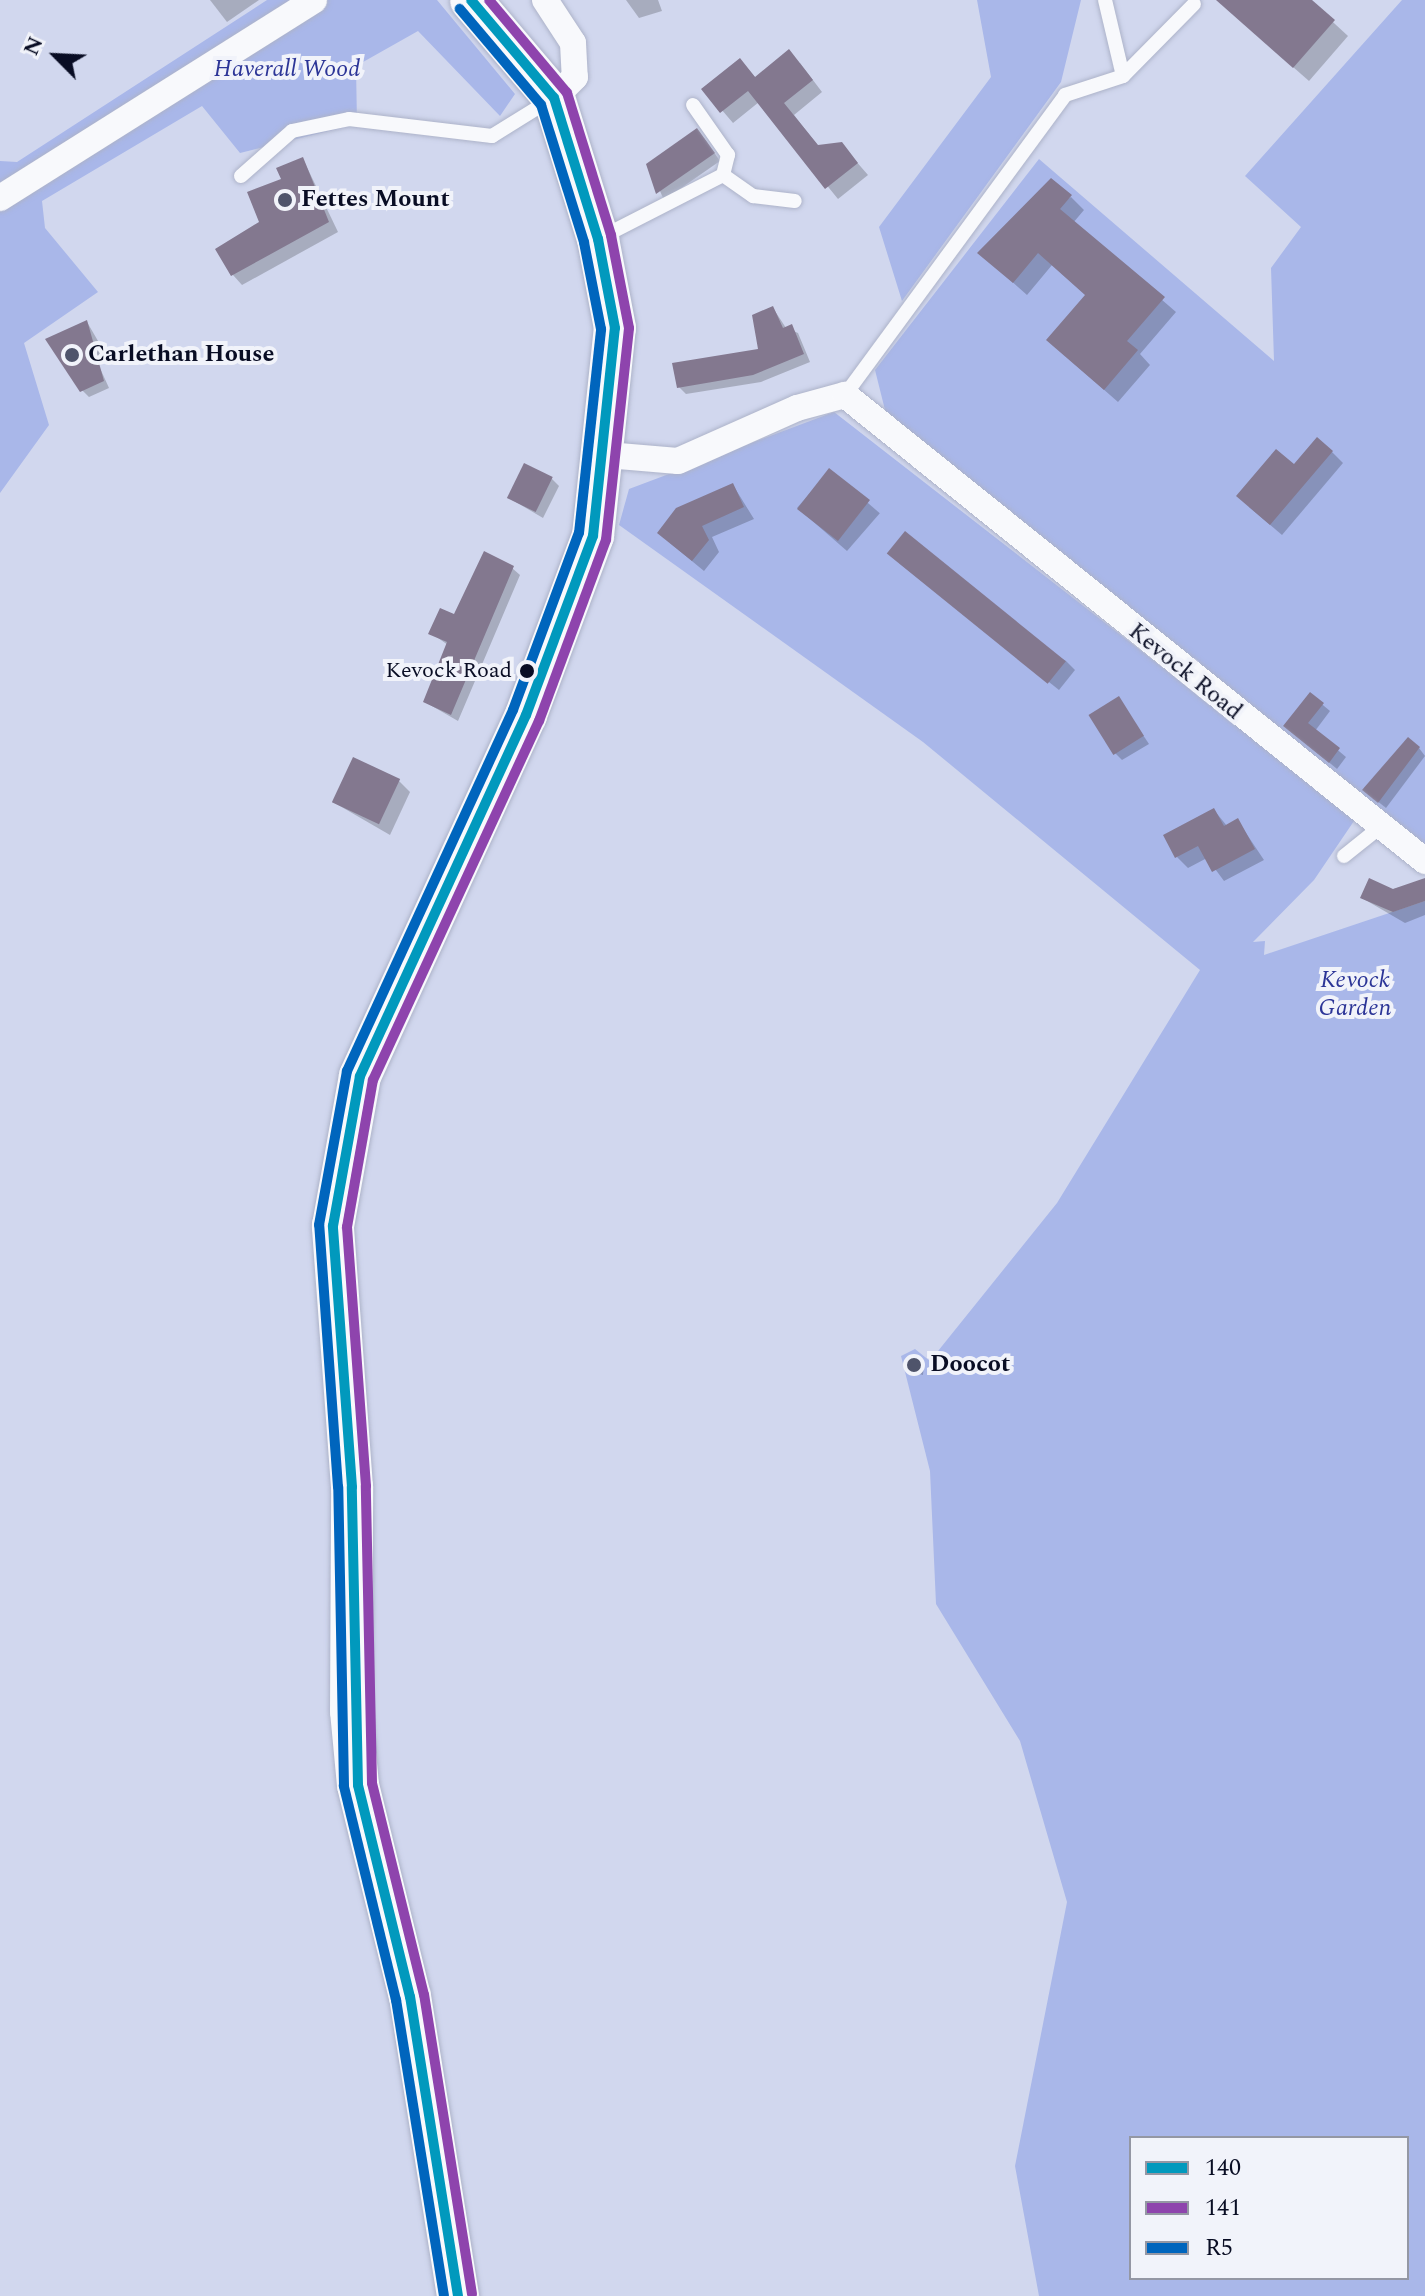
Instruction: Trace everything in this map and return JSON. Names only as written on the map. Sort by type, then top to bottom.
[{"type":"main road","points":[[458,2296],[410,1997],[358,1785],[351,1711],[352,1487],[333,1226],[360,1076],[526,715],[593,536],[607,455],[615,328],[598,239],[554,98],[471,0]]},
{"type":"street","points":[[0,198],[314,0]]},
{"type":"street","points":[[545,0],[573,43],[575,77],[554,98]]},
{"type":"street","points":[[607,455],[678,461],[797,408],[845,395]]},
{"type":"street","name":"Kevock Road","points":[[845,395],[1379,828],[1425,861]]},
{"type":"lane","points":[[1105,0],[1123,76]]},
{"type":"lane","points":[[845,395],[1065,95],[1123,76],[1194,4]]},
{"type":"lane","points":[[241,176],[292,131],[349,119],[492,136],[554,98]]},
{"type":"lane","points":[[598,239],[723,175],[728,155],[693,105]]},
{"type":"lane","points":[[723,175],[753,196],[795,201]]},
{"type":"lane","points":[[1344,856],[1379,828]]},
{"type":"green space","name":"Haverall Wood","points":[[267,0],[437,0],[515,94],[500,116],[418,31],[356,66],[357,124],[240,153],[202,106],[42,201],[45,228],[98,292],[24,343],[49,425],[0,493],[0,161],[17,162]]},
{"type":"green space","points":[[977,0],[1081,0],[1061,82],[902,301],[879,227],[991,77]]},
{"type":"green space","points":[[1402,0],[1425,0],[1425,845],[886,414],[875,370],[1039,159],[1274,361],[1271,268],[1301,227],[1245,176]]},
{"type":"green space","name":"Kevock Garden","points":[[834,412],[1356,818],[1314,880],[1253,942],[1265,941],[1264,955],[1425,901],[1425,2296],[1039,2296],[1015,2166],[1067,1902],[1020,1741],[936,1604],[930,1471],[901,1356],[915,1349],[930,1361],[1057,1203],[1200,970],[923,742],[619,525],[629,489]]},
{"type":"building","points":[[1216,0],[1312,0],[1335,20],[1293,68]]},
{"type":"building","points":[[789,49],[813,80],[784,103],[818,145],[842,142],[858,163],[825,189],[748,91],[720,113],[701,89],[740,58],[755,77]]},
{"type":"building","points":[[697,128],[715,153],[656,194],[646,164]]},
{"type":"building","name":"Fettes Mount","points":[[303,157],[329,222],[231,276],[215,249],[259,222],[247,192],[281,179],[276,168]]},
{"type":"building","points":[[1051,178],[1072,195],[1060,209],[1165,297],[1127,341],[1138,350],[1104,390],[1046,340],[1085,295],[1038,253],[1013,283],[977,253]]},
{"type":"building","points":[[773,306],[783,328],[792,324],[804,354],[753,375],[677,388],[672,363],[758,349],[752,315]]},
{"type":"building","name":"Carlethan House","points":[[87,320],[104,381],[80,392],[45,339]]},
{"type":"building","points":[[1317,437],[1333,451],[1270,525],[1236,496],[1276,449],[1294,464]]},
{"type":"building","points":[[524,463],[553,477],[536,512],[507,498]]},
{"type":"building","points":[[829,468],[870,500],[838,541],[797,509]]},
{"type":"building","points":[[733,483],[744,507],[702,526],[709,540],[692,561],[657,533],[676,508]]},
{"type":"building","points":[[905,531],[1066,661],[1048,684],[887,554]]},
{"type":"building","points":[[484,551],[514,566],[451,715],[423,702],[447,642],[428,634],[440,608],[454,614]]},
{"type":"building","points":[[1310,692],[1324,703],[1308,723],[1340,748],[1329,763],[1283,726]]},
{"type":"building","points":[[1119,696],[1144,736],[1113,755],[1088,715]]},
{"type":"building","points":[[1408,737],[1420,747],[1378,803],[1362,790]]},
{"type":"building","points":[[353,757],[400,779],[379,824],[332,802]]},
{"type":"building","points":[[1214,808],[1224,826],[1238,818],[1255,849],[1212,872],[1198,846],[1175,858],[1163,835]]},
{"type":"building","points":[[1369,878],[1393,889],[1425,878],[1425,901],[1393,912],[1360,898]]},
{"type":"building","name":"Doocot","points":[[914,1355],[921,1358],[924,1365],[921,1372],[914,1375],[907,1372],[904,1365],[907,1358]]},
{"type":"transit line","name":"140","points":[[458,2296],[410,1997],[358,1785],[352,1487],[333,1226],[360,1076],[526,715],[593,536],[615,328],[598,239],[554,98],[471,0]]},
{"type":"transit line","name":"141","points":[[472,2294],[424,1995],[372,1783],[366,1486],[347,1227],[373,1080],[539,721],[606,540],[629,328],[611,235],[567,93],[489,0]]},
{"type":"transit line","name":"R5","points":[[444,2296],[396,2000],[344,1786],[338,1487],[319,1225],[347,1071],[513,710],[579,533],[601,329],[584,242],[541,105],[460,9]]},
{"type":"place","name":"Fettes Mount","points":[[285,200]]},
{"type":"place","name":"Carlethan House","points":[[72,355]]},
{"type":"place","name":"Kevock Road","points":[[527,671]]},
{"type":"place","name":"Doocot","points":[[914,1365]]}]
